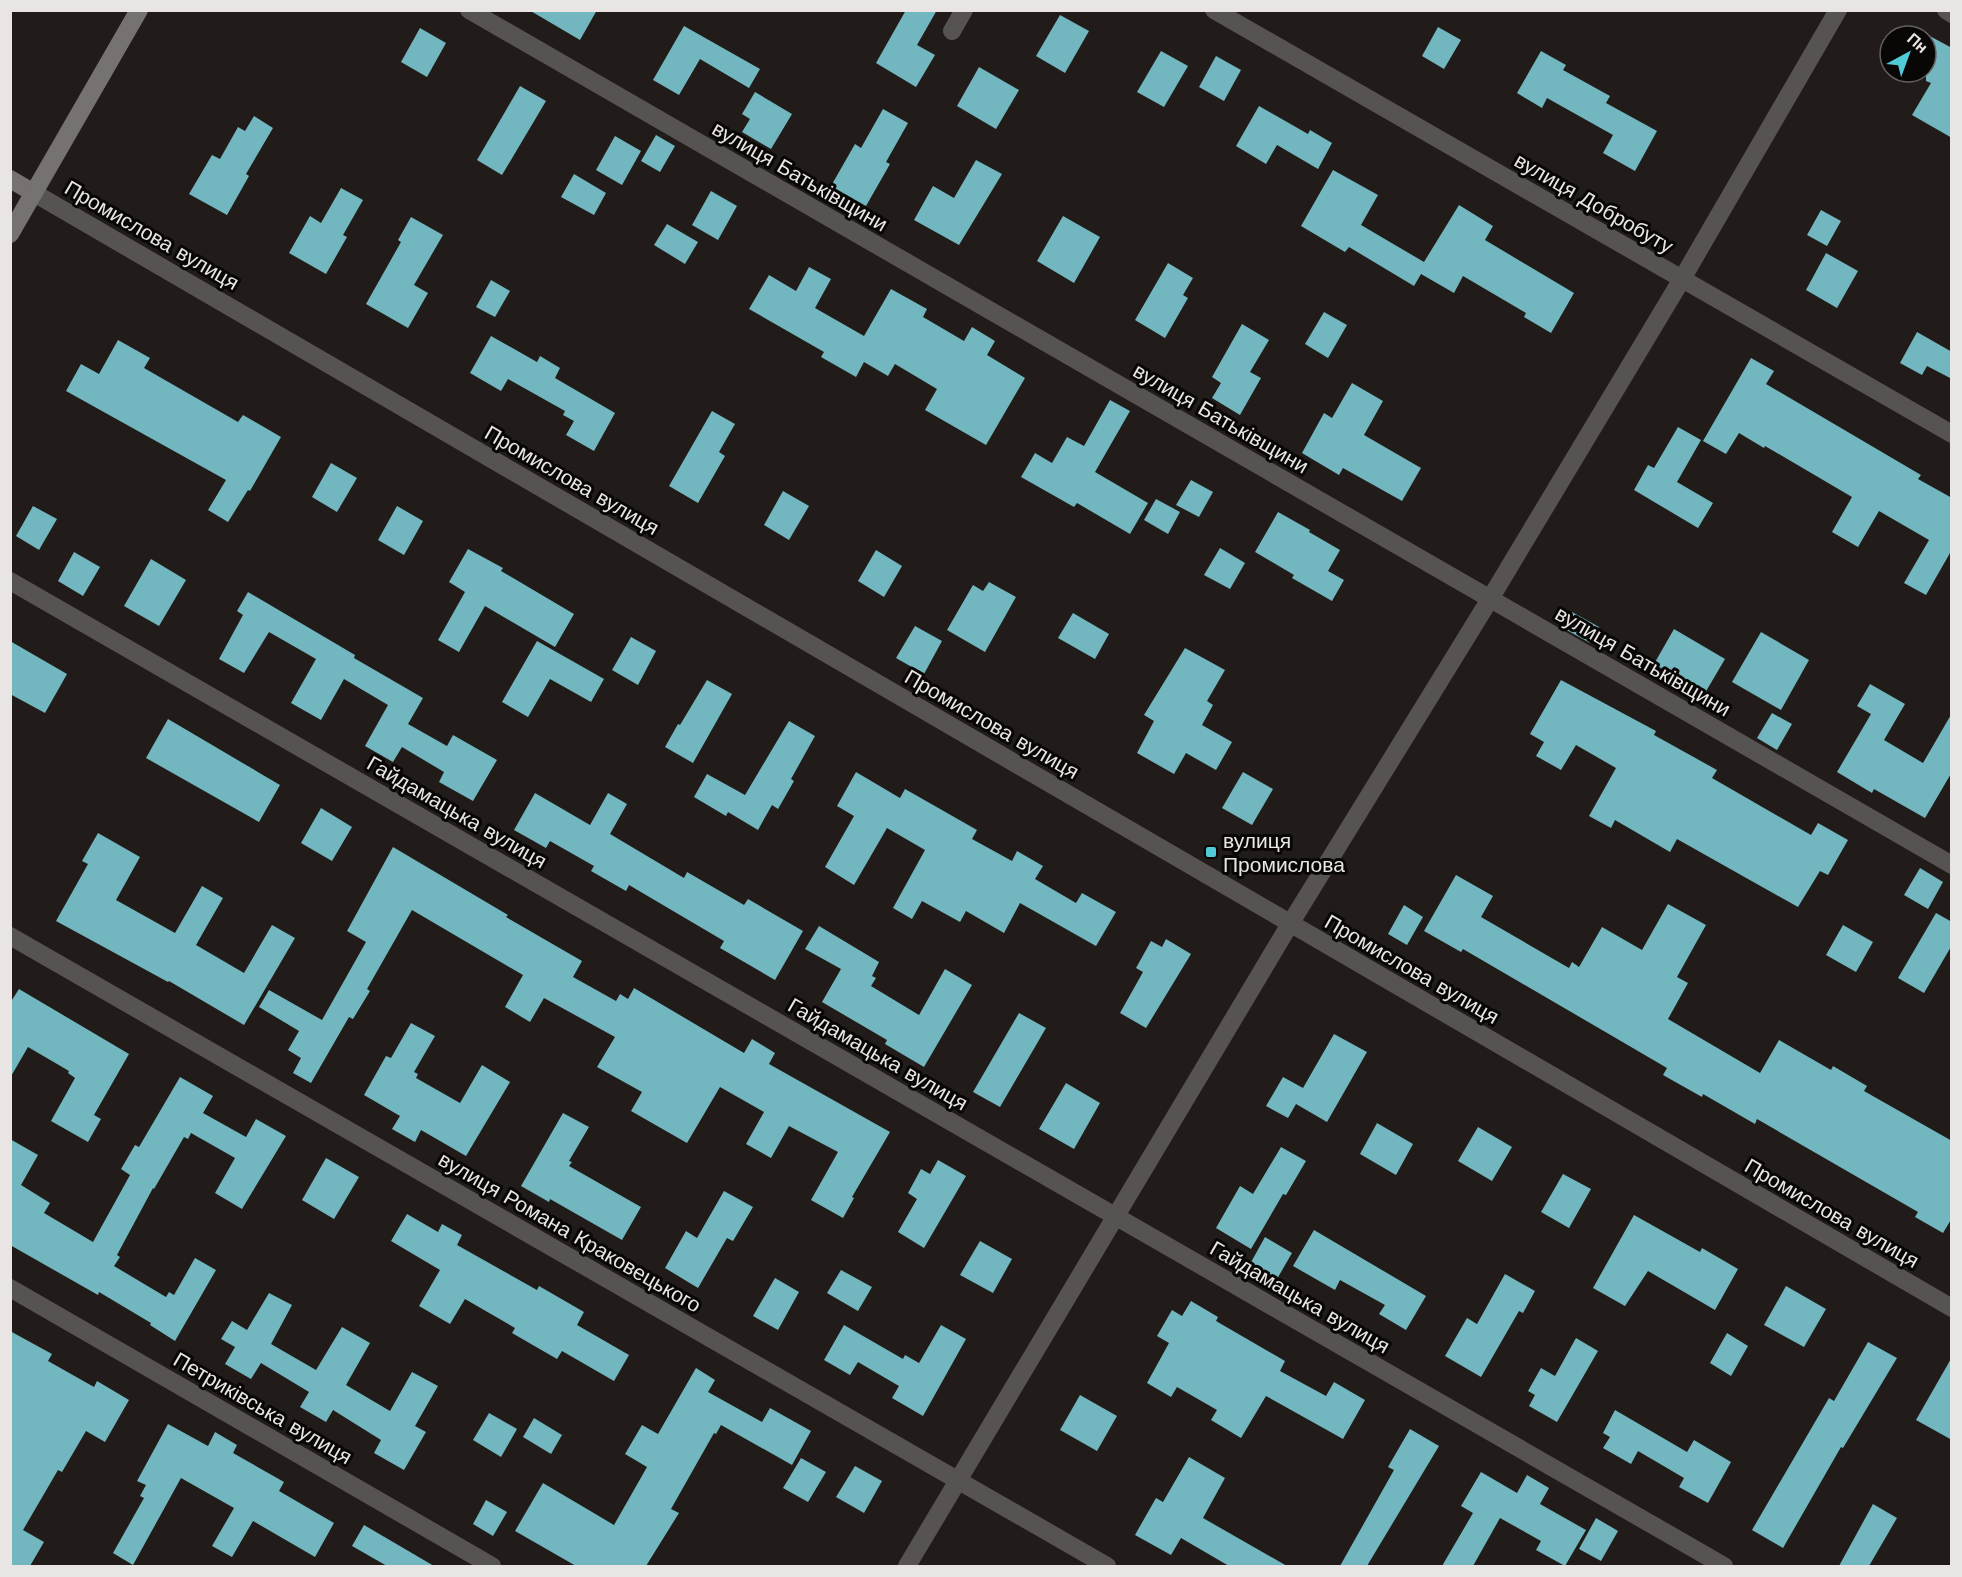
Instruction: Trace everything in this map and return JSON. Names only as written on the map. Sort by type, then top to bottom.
[{"type":"street","points":[[10,234],[139,10]]},
{"type":"street","name":"вулиця Батьківщини","points":[[469,10],[1952,865]]},
{"type":"street","points":[[952,31],[964,10]]},
{"type":"street","name":"вулиця Добробуту","points":[[1214,10],[1952,434]]},
{"type":"street","points":[[908,1566],[1114,1216],[1682,279],[1838,10]]},
{"type":"street","points":[[1946,10],[1952,14]]},
{"type":"street","name":"Промислова вулиця","points":[[10,179],[1952,1308]]},
{"type":"street","name":"Гайдамацька вулиця","points":[[10,581],[1724,1566]]},
{"type":"street","name":"вулиця Романа Краковецького","points":[[10,936],[1107,1566]]},
{"type":"street","name":"Петриківська вулиця","points":[[10,1288],[492,1566]]},
{"type":"building","points":[[529,10],[597,10],[580,40]]},
{"type":"building","points":[[906,10],[937,10],[917,45],[935,55],[916,87],[876,63]]},
{"type":"building","points":[[1060,15],[1089,31],[1065,73],[1036,56]]},
{"type":"building","points":[[684,26],[760,69],[749,88],[700,59],[679,95],[653,80]]},
{"type":"building","points":[[1438,27],[1461,40],[1444,69],[1422,56]]},
{"type":"building","points":[[420,28],[446,43],[427,77],[401,62]]},
{"type":"building","points":[[1938,40],[1952,48],[1952,138],[1912,115],[1930,84],[1938,84]]},
{"type":"building","points":[[1161,51],[1188,66],[1164,107],[1137,92]]},
{"type":"building","points":[[1541,51],[1566,65],[1563,70],[1610,96],[1606,103],[1657,131],[1635,171],[1603,153],[1613,135],[1547,98],[1542,108],[1517,93]]},
{"type":"building","points":[[1216,56],[1241,70],[1224,101],[1199,87]]},
{"type":"building","points":[[979,67],[1019,90],[996,129],[957,106]]},
{"type":"building","points":[[520,86],[546,101],[502,175],[477,160]]},
{"type":"building","points":[[755,92],[792,114],[771,149],[742,132],[750,119],[742,114]]},
{"type":"building","points":[[1259,106],[1308,134],[1310,130],[1332,143],[1318,169],[1277,145],[1266,164],[1236,146]]},
{"type":"building","points":[[883,109],[908,123],[886,162],[890,164],[866,206],[831,186],[855,144],[861,148]]},
{"type":"building","points":[[254,116],[273,128],[246,174],[249,176],[227,215],[189,194],[212,155],[220,159],[238,127],[245,131]]},
{"type":"building","points":[[656,135],[675,146],[660,172],[641,161]]},
{"type":"building","points":[[615,136],[641,151],[622,185],[596,170]]},
{"type":"building","points":[[976,160],[1002,174],[959,245],[914,220],[933,186],[954,198]]},
{"type":"building","points":[[1333,170],[1378,195],[1361,225],[1424,262],[1459,205],[1493,226],[1485,240],[1574,293],[1551,333],[1524,317],[1526,313],[1463,276],[1454,293],[1421,274],[1414,286],[1349,247],[1345,252],[1301,226]]},
{"type":"building","points":[[574,174],[606,193],[594,215],[561,197]]},
{"type":"building","points":[[341,188],[363,200],[343,235],[347,237],[326,274],[289,253],[310,216],[321,223]]},
{"type":"building","points":[[711,191],[737,206],[718,240],[692,225]]},
{"type":"building","points":[[1821,210],[1841,221],[1827,246],[1807,235]]},
{"type":"building","points":[[1063,216],[1100,237],[1074,283],[1037,261]]},
{"type":"building","points":[[411,217],[443,235],[414,285],[428,293],[408,328],[366,304],[401,242],[398,240]]},
{"type":"building","points":[[667,224],[698,242],[685,264],[654,245]]},
{"type":"building","points":[[1826,253],[1858,271],[1837,308],[1806,290]]},
{"type":"building","points":[[1168,263],[1193,278],[1183,295],[1188,298],[1165,338],[1135,320]]},
{"type":"building","points":[[809,267],[831,279],[815,308],[864,336],[891,289],[927,309],[923,317],[964,341],[972,327],[995,341],[987,355],[1025,378],[986,445],[925,410],[937,389],[895,364],[888,376],[864,362],[856,377],[821,357],[824,352],[749,309],[769,275],[796,291]]},
{"type":"building","points":[[491,280],[510,291],[495,317],[476,307]]},
{"type":"building","points":[[1324,312],[1347,325],[1328,358],[1305,344]]},
{"type":"building","points":[[1242,324],[1269,340],[1250,372],[1261,378],[1240,415],[1212,398],[1221,383],[1212,377]]},
{"type":"building","points":[[1917,332],[1952,352],[1952,379],[1927,366],[1922,375],[1900,363]]},
{"type":"building","points":[[491,336],[537,362],[540,356],[560,368],[555,378],[615,413],[594,451],[566,435],[574,421],[563,415],[565,411],[508,379],[501,391],[470,373]]},
{"type":"building","points":[[118,340],[150,358],[144,368],[238,422],[243,415],[281,437],[250,491],[248,490],[228,522],[208,510],[226,480],[66,391],[81,364],[99,374]]},
{"type":"building","points":[[1751,358],[1774,371],[1766,384],[1921,475],[1918,479],[1952,498],[1952,553],[1926,595],[1904,583],[1929,540],[1879,511],[1858,547],[1832,532],[1852,497],[1739,433],[1726,454],[1703,441]]},
{"type":"building","points":[[1352,383],[1383,401],[1364,435],[1421,468],[1402,501],[1343,468],[1339,475],[1302,453],[1324,413],[1332,418]]},
{"type":"building","points":[[1110,400],[1130,411],[1095,472],[1148,503],[1130,534],[1077,503],[1074,507],[1021,477],[1035,453],[1052,463],[1067,437],[1084,446]]},
{"type":"building","points":[[712,411],[735,424],[719,452],[725,456],[698,503],[669,486]]},
{"type":"building","points":[[1678,427],[1701,440],[1677,482],[1713,503],[1698,528],[1634,490],[1648,465],[1654,468]]},
{"type":"building","points":[[331,463],[357,478],[337,512],[312,497]]},
{"type":"building","points":[[1191,480],[1213,492],[1199,517],[1176,505]]},
{"type":"building","points":[[783,491],[809,506],[789,540],[764,525]]},
{"type":"building","points":[[1156,499],[1180,512],[1168,534],[1144,520]]},
{"type":"building","points":[[33,506],[57,519],[39,550],[16,536]]},
{"type":"building","points":[[397,506],[423,521],[404,555],[378,540]]},
{"type":"building","points":[[1278,512],[1340,550],[1328,571],[1344,580],[1332,601],[1292,578],[1294,575],[1255,552]]},
{"type":"building","points":[[1220,548],[1245,563],[1230,589],[1204,575]]},
{"type":"building","points":[[468,549],[503,568],[501,571],[574,614],[555,647],[485,606],[459,652],[438,640],[465,592],[449,582]]},
{"type":"building","points":[[876,550],[902,566],[884,597],[858,581]]},
{"type":"building","points":[[74,552],[100,567],[83,596],[58,581]]},
{"type":"building","points":[[151,559],[186,580],[159,626],[124,606]]},
{"type":"building","points":[[989,582],[1016,597],[985,652],[947,630],[973,585],[983,591]]},
{"type":"building","points":[[248,592],[423,698],[408,724],[447,746],[453,735],[497,760],[473,801],[439,782],[444,772],[402,747],[393,762],[365,746],[388,705],[344,679],[321,720],[291,703],[316,659],[269,632],[244,673],[219,659],[243,615],[237,611]]},
{"type":"building","points":[[1572,612],[1599,627],[1590,643],[1563,628]]},
{"type":"building","points":[[1073,613],[1109,634],[1095,659],[1058,638]]},
{"type":"building","points":[[915,626],[942,641],[924,674],[896,658]]},
{"type":"building","points":[[1674,629],[1725,659],[1705,693],[1654,664]]},
{"type":"building","points":[[1761,632],[1809,660],[1781,710],[1732,682]]},
{"type":"building","points":[[631,637],[656,651],[638,685],[612,670]]},
{"type":"building","points":[[10,641],[67,674],[45,713],[10,694]]},
{"type":"building","points":[[537,641],[604,679],[591,702],[550,679],[528,717],[502,702]]},
{"type":"building","points":[[1185,648],[1225,670],[1207,701],[1213,705],[1202,725],[1232,742],[1216,770],[1186,753],[1174,774],[1137,753],[1154,721],[1144,715]]},
{"type":"building","points":[[707,680],[732,694],[693,763],[665,747]]},
{"type":"building","points":[[1561,680],[1656,731],[1654,735],[1717,770],[1712,778],[1811,835],[1818,823],[1848,840],[1828,875],[1820,871],[1798,907],[1677,839],[1670,852],[1615,820],[1611,828],[1589,816],[1616,768],[1576,745],[1561,770],[1536,756],[1544,742],[1530,734]]},
{"type":"building","points":[[1870,684],[1905,704],[1884,740],[1923,763],[1952,713],[1952,772],[1925,818],[1874,789],[1872,793],[1837,772],[1871,714],[1857,706]]},
{"type":"building","points":[[1772,713],[1792,724],[1777,750],[1757,738]]},
{"type":"building","points":[[168,719],[280,785],[259,822],[146,758]]},
{"type":"building","points":[[789,721],[815,736],[791,779],[794,781],[778,809],[772,805],[758,830],[728,812],[726,816],[694,797],[707,774],[745,795]]},
{"type":"building","points":[[856,772],[900,798],[905,789],[977,830],[972,839],[1012,861],[1017,851],[1043,866],[1035,879],[1076,903],[1082,893],[1116,912],[1096,946],[1020,903],[1004,933],[966,911],[960,922],[922,901],[912,919],[893,908],[925,850],[887,828],[854,885],[825,867],[854,816],[837,806]]},
{"type":"building","points":[[1243,772],[1273,789],[1252,825],[1222,808]]},
{"type":"building","points":[[535,793],[590,825],[608,793],[627,804],[610,834],[684,878],[687,872],[744,905],[748,899],[803,931],[775,980],[720,948],[724,941],[629,885],[626,891],[591,871],[594,866],[550,841],[546,848],[514,830]]},
{"type":"building","points":[[321,808],[352,827],[332,861],[301,843]]},
{"type":"building","points":[[98,833],[140,857],[116,900],[175,933],[202,886],[223,898],[196,945],[244,973],[272,925],[295,938],[244,1025],[169,981],[56,921],[88,864],[82,861]]},
{"type":"building","points":[[393,847],[582,961],[573,977],[616,1001],[620,994],[628,999],[634,988],[744,1053],[752,1039],[775,1053],[769,1064],[890,1132],[852,1197],[854,1198],[843,1218],[811,1200],[838,1152],[789,1126],[771,1158],[746,1144],[764,1112],[720,1087],[687,1143],[631,1111],[642,1092],[597,1067],[615,1037],[544,998],[530,1022],[505,1007],[523,975],[412,910],[367,989],[370,991],[353,1019],[349,1017],[311,1083],[293,1073],[301,1058],[288,1050],[299,1031],[259,1007],[269,990],[322,1020],[366,942],[347,931]]},
{"type":"building","points":[[1920,868],[1943,882],[1928,909],[1904,895]]},
{"type":"building","points":[[1456,875],[1493,896],[1481,917],[1569,968],[1572,962],[1579,967],[1602,927],[1642,950],[1668,904],[1706,925],[1677,977],[1688,983],[1668,1019],[1760,1073],[1779,1040],[1831,1070],[1833,1066],[1867,1086],[1864,1091],[1952,1141],[1952,1218],[1943,1233],[1915,1217],[1918,1212],[1757,1119],[1755,1124],[1703,1094],[1702,1097],[1663,1075],[1667,1068],[1463,949],[1461,952],[1424,931]]},
{"type":"building","points":[[1404,905],[1423,917],[1407,945],[1388,934]]},
{"type":"building","points":[[1936,913],[1952,922],[1952,945],[1924,993],[1898,978]]},
{"type":"building","points":[[1843,925],[1873,942],[1856,972],[1826,955]]},
{"type":"building","points":[[819,926],[879,962],[872,976],[876,978],[871,986],[919,1015],[945,969],[972,985],[924,1067],[885,1044],[887,1040],[822,1002],[841,969],[805,949]]},
{"type":"building","points":[[1166,939],[1191,954],[1146,1028],[1120,1013],[1143,972],[1136,968],[1151,941],[1162,947]]},
{"type":"building","points":[[19,989],[129,1054],[94,1115],[101,1119],[88,1142],[51,1121],[75,1078],[68,1073],[69,1071],[28,1047],[10,1078],[10,1003]]},
{"type":"building","points":[[1019,1013],[1046,1028],[1000,1107],[973,1092]]},
{"type":"building","points":[[411,1023],[435,1036],[414,1072],[418,1074],[416,1078],[460,1103],[482,1065],[510,1082],[466,1156],[421,1130],[415,1142],[392,1129],[400,1116],[364,1095],[386,1056],[391,1058]]},
{"type":"building","points":[[1334,1034],[1367,1052],[1327,1122],[1296,1104],[1288,1118],[1266,1106],[1283,1077],[1303,1088]]},
{"type":"building","points":[[180,1077],[213,1096],[203,1113],[246,1137],[256,1119],[286,1136],[242,1209],[215,1193],[235,1158],[191,1133],[188,1139],[184,1137],[153,1188],[117,1255],[120,1257],[114,1266],[166,1297],[169,1292],[174,1295],[195,1258],[216,1270],[175,1341],[150,1325],[151,1323],[99,1292],[98,1295],[10,1245],[10,1139],[38,1155],[21,1185],[50,1203],[44,1213],[93,1242],[130,1175],[121,1169],[135,1145],[139,1147]]},
{"type":"building","points":[[1066,1083],[1100,1103],[1074,1149],[1039,1129]]},
{"type":"building","points":[[563,1113],[589,1127],[569,1161],[572,1162],[569,1166],[641,1207],[622,1240],[550,1199],[549,1202],[521,1186]]},
{"type":"building","points":[[1377,1123],[1413,1144],[1396,1175],[1360,1154]]},
{"type":"building","points":[[1478,1127],[1512,1147],[1492,1181],[1458,1161]]},
{"type":"building","points":[[1281,1147],[1306,1161],[1286,1195],[1283,1194],[1251,1249],[1216,1228],[1240,1186],[1253,1194]]},
{"type":"building","points":[[326,1158],[359,1177],[334,1219],[302,1200]]},
{"type":"building","points":[[938,1160],[966,1176],[924,1248],[898,1232],[917,1199],[908,1193],[921,1169],[930,1174]]},
{"type":"building","points":[[1563,1174],[1591,1189],[1569,1228],[1541,1212]]},
{"type":"building","points":[[724,1191],[753,1207],[733,1241],[727,1238],[698,1288],[665,1268],[686,1231],[697,1238]]},
{"type":"building","points":[[407,1214],[438,1232],[442,1224],[462,1235],[457,1245],[537,1290],[539,1286],[584,1312],[577,1325],[629,1355],[614,1381],[562,1351],[557,1359],[512,1333],[515,1328],[465,1299],[450,1324],[419,1306],[440,1270],[391,1241]]},
{"type":"building","points":[[1634,1215],[1700,1252],[1702,1248],[1738,1269],[1715,1310],[1648,1271],[1625,1306],[1593,1288]]},
{"type":"building","points":[[1314,1230],[1426,1296],[1406,1330],[1379,1314],[1385,1305],[1340,1280],[1335,1290],[1293,1266]]},
{"type":"building","points":[[1265,1237],[1292,1253],[1277,1279],[1250,1264]]},
{"type":"building","points":[[980,1241],[1012,1259],[993,1293],[960,1275]]},
{"type":"building","points":[[841,1270],[872,1287],[858,1311],[827,1293]]},
{"type":"building","points":[[1505,1274],[1535,1291],[1523,1313],[1519,1311],[1481,1377],[1445,1356],[1467,1318],[1477,1324]]},
{"type":"building","points":[[775,1278],[799,1292],[778,1330],[753,1316]]},
{"type":"building","points":[[1786,1286],[1826,1309],[1804,1347],[1764,1325]]},
{"type":"building","points":[[269,1293],[292,1305],[271,1344],[316,1370],[342,1327],[370,1343],[346,1385],[390,1411],[412,1372],[438,1386],[415,1426],[426,1432],[404,1470],[374,1453],[381,1440],[333,1410],[326,1422],[300,1407],[309,1392],[261,1363],[251,1379],[225,1364],[235,1347],[221,1339],[232,1321],[247,1330]]},
{"type":"building","points":[[1191,1301],[1218,1317],[1216,1321],[1285,1361],[1280,1371],[1326,1396],[1334,1382],[1365,1400],[1343,1439],[1266,1396],[1241,1438],[1211,1420],[1217,1410],[1177,1387],[1171,1397],[1147,1383],[1169,1343],[1157,1336],[1172,1310],[1182,1316]]},
{"type":"building","points":[[844,1325],[903,1359],[905,1355],[919,1363],[941,1325],[966,1339],[923,1416],[892,1398],[899,1386],[858,1362],[850,1375],[824,1360]]},
{"type":"building","points":[[10,1331],[52,1354],[48,1361],[94,1387],[97,1381],[129,1400],[105,1442],[86,1431],[62,1472],[58,1470],[23,1530],[44,1542],[30,1566],[10,1566]]},
{"type":"building","points":[[1727,1333],[1748,1346],[1731,1376],[1710,1363]]},
{"type":"building","points":[[1576,1338],[1598,1351],[1557,1422],[1529,1406],[1535,1395],[1528,1391],[1541,1368],[1555,1376]]},
{"type":"building","points":[[1868,1342],[1897,1358],[1843,1448],[1841,1447],[1783,1548],[1752,1530],[1829,1398],[1834,1401]]},
{"type":"building","points":[[1952,1357],[1952,1440],[1916,1420]]},
{"type":"building","points":[[696,1368],[715,1380],[708,1392],[762,1422],[770,1408],[811,1431],[792,1465],[721,1425],[716,1434],[714,1433],[671,1509],[679,1513],[646,1566],[576,1566],[515,1531],[543,1483],[614,1525],[647,1467],[625,1454],[642,1425],[658,1434]]},
{"type":"building","points":[[1080,1395],[1117,1416],[1097,1451],[1060,1430]]},
{"type":"building","points":[[1615,1410],[1687,1452],[1694,1440],[1731,1462],[1708,1503],[1679,1487],[1684,1478],[1638,1451],[1631,1464],[1603,1448],[1610,1437],[1603,1433]]},
{"type":"building","points":[[489,1413],[517,1429],[501,1457],[473,1440]]},
{"type":"building","points":[[534,1418],[562,1435],[551,1454],[523,1437]]},
{"type":"building","points":[[168,1424],[208,1446],[215,1432],[237,1445],[233,1453],[284,1482],[279,1491],[334,1523],[315,1557],[253,1521],[232,1557],[212,1546],[234,1508],[181,1478],[133,1565],[113,1553],[144,1498],[140,1496],[146,1485],[137,1481]]},
{"type":"building","points":[[1410,1429],[1439,1446],[1367,1566],[1340,1566],[1394,1470],[1388,1467]]},
{"type":"building","points":[[1189,1457],[1225,1478],[1203,1518],[1287,1566],[1229,1566],[1181,1538],[1171,1555],[1135,1535],[1156,1498],[1163,1502]]},
{"type":"building","points":[[801,1458],[826,1472],[808,1502],[783,1488]]},
{"type":"building","points":[[855,1466],[882,1481],[864,1513],[836,1497]]},
{"type":"building","points":[[1481,1472],[1517,1493],[1527,1475],[1549,1488],[1540,1504],[1586,1530],[1565,1566],[1536,1550],[1541,1541],[1500,1518],[1473,1566],[1442,1566],[1473,1513],[1461,1506]]},
{"type":"building","points":[[486,1500],[507,1512],[493,1536],[473,1524]]},
{"type":"building","points":[[1873,1504],[1897,1518],[1869,1566],[1839,1566]]},
{"type":"building","points":[[1596,1518],[1618,1531],[1601,1561],[1579,1549]]},
{"type":"building","points":[[364,1525],[434,1566],[387,1566],[352,1546]]},
{"type":"place","name":"вулиця Промислова","points":[[1211,852]]}]
